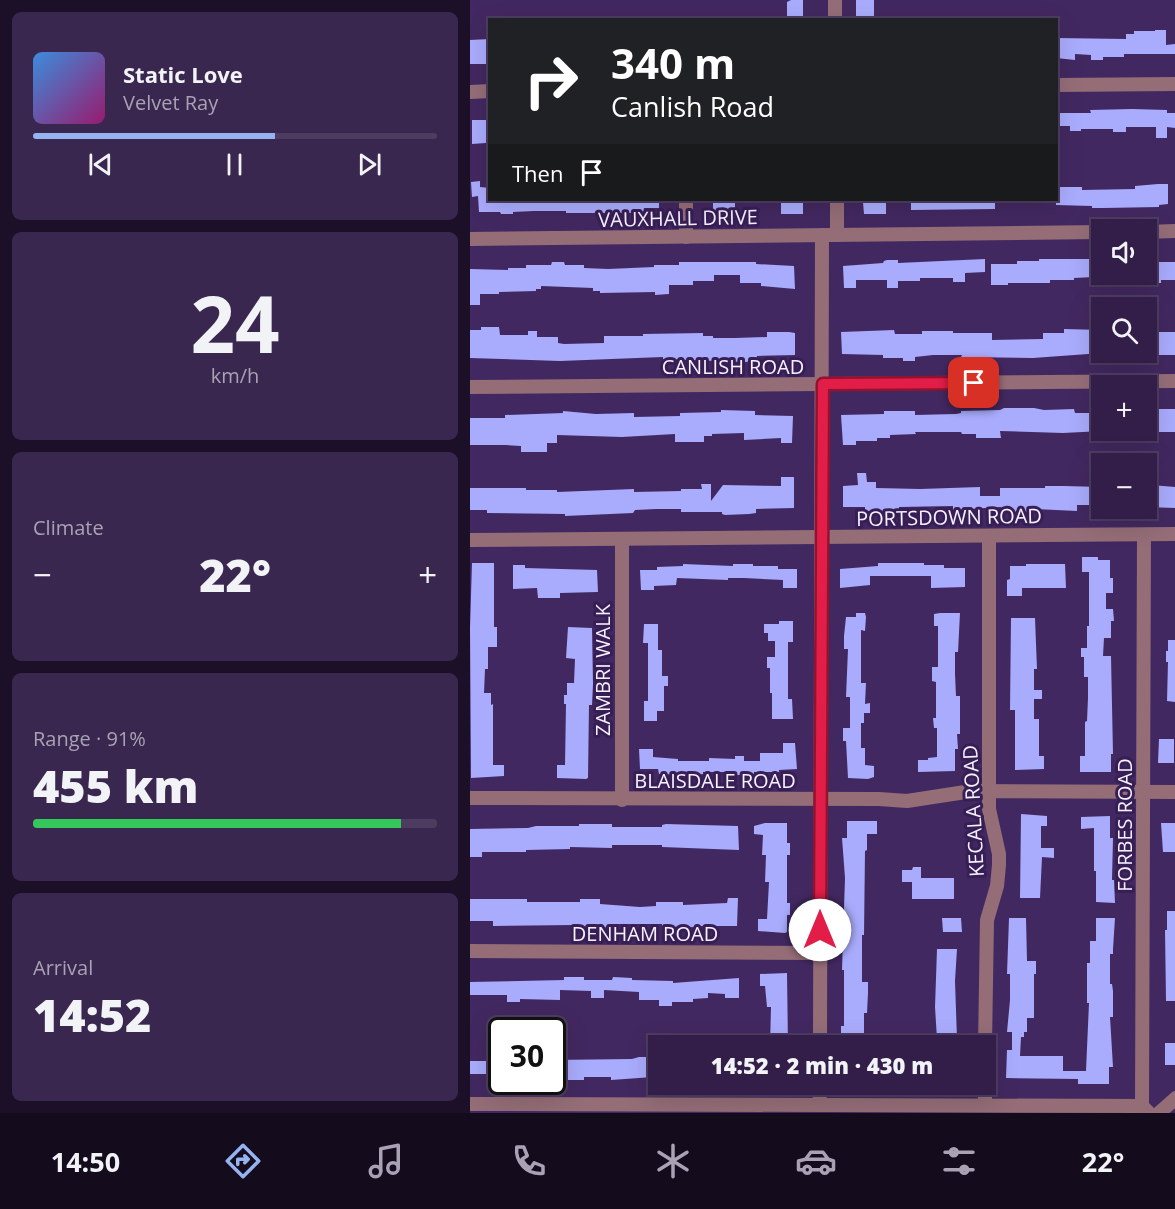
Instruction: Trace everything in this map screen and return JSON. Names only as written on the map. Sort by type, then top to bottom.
[{"type":"street","points":[[835,0],[835,18]]},
{"type":"street","points":[[1058,85],[1175,84]]},
{"type":"street","points":[[470,92],[488,91]]},
{"type":"street","points":[[686,201],[686,237]]},
{"type":"street","points":[[820,1035],[823,384],[829,235],[837,201]]},
{"type":"street","points":[[1157,232],[1175,231]]},
{"type":"street","name":"VAUXHALL DRIVE","points":[[470,239],[1091,232]]},
{"type":"street","name":"CANLISH ROAD","points":[[470,387],[1175,381]]},
{"type":"street","name":"PORTSDOWN ROAD","points":[[470,540],[1175,534]]},
{"type":"street","name":"FORBES ROAD","points":[[1144,535],[1146,1110]]},
{"type":"street","name":"KECALA ROAD","points":[[985,1035],[987,920],[997,886],[999,865],[999,854],[989,809],[989,537]]},
{"type":"street","name":"ZAMBRI WALK","points":[[622,540],[622,800]]},
{"type":"street","name":"BLAISDALE ROAD","points":[[470,798],[879,799],[907,801],[944,794],[989,791],[1175,792]]},
{"type":"street","name":"DENHAM ROAD","points":[[470,951],[820,953]]},
{"type":"street","points":[[820,1095],[820,1105]]},
{"type":"street","points":[[985,1095],[985,1106]]},
{"type":"street","points":[[1159,1113],[1175,1098]]},
{"type":"street","points":[[470,1104],[985,1106],[1146,1110]]},
{"type":"building","points":[[803,0],[803,18],[787,18],[787,2]]},
{"type":"building","points":[[856,0],[874,0],[874,18],[856,18]]},
{"type":"building","points":[[1166,30],[1166,45],[1175,44],[1175,54],[1124,54],[1124,57],[1103,57],[1103,60],[1091,60],[1091,55],[1075,54],[1075,60],[1058,58],[1058,38],[1126,39],[1126,34],[1134,34],[1134,31]]},
{"type":"building","points":[[488,39],[488,64],[470,64],[470,40]]},
{"type":"building","points":[[1090,110],[1167,110],[1167,113],[1175,113],[1175,128],[1167,127],[1167,138],[1156,138],[1156,127],[1126,127],[1126,132],[1113,132],[1113,129],[1070,131],[1070,126],[1058,126],[1058,113],[1091,113]]},
{"type":"building","points":[[472,120],[486,120],[486,143],[472,144]]},
{"type":"building","points":[[480,181],[480,187],[488,188],[488,201],[659,201],[659,208],[644,208],[643,213],[534,211],[501,214],[500,212],[479,212],[478,196],[472,197],[471,182]]},
{"type":"building","points":[[1168,184],[1168,204],[1159,205],[1159,207],[1092,208],[1092,206],[1056,205],[1058,187],[1082,187],[1082,190],[1135,189],[1135,186]]},
{"type":"building","points":[[735,201],[735,214],[713,214],[713,202]]},
{"type":"building","points":[[803,201],[803,214],[781,214],[781,202]]},
{"type":"building","points":[[911,201],[995,201],[995,209],[911,210]]},
{"type":"building","points":[[863,202],[886,202],[886,214],[864,214]]},
{"type":"building","points":[[985,259],[985,272],[965,273],[965,282],[953,282],[953,278],[920,278],[920,281],[898,281],[898,288],[887,288],[887,280],[856,280],[856,288],[844,288],[843,266],[883,263],[887,260],[898,260],[898,263]]},
{"type":"building","points":[[1039,259],[1091,259],[1091,277],[1050,280],[1050,283],[991,285],[991,264],[1039,261]]},
{"type":"building","points":[[552,262],[584,265],[584,268],[608,269],[679,265],[679,262],[756,262],[756,264],[794,266],[795,289],[761,286],[761,283],[740,283],[740,275],[714,275],[714,281],[693,281],[693,285],[669,285],[669,294],[600,293],[600,291],[593,291],[593,288],[541,286],[541,289],[536,289],[536,291],[480,294],[480,305],[470,305],[470,269],[508,270],[508,268],[526,268],[526,265],[551,265]]},
{"type":"building","points":[[1157,262],[1175,262],[1175,280],[1161,280],[1161,283],[1157,283]]},
{"type":"building","points":[[481,327],[499,327],[500,335],[528,335],[528,331],[537,331],[537,337],[558,337],[558,343],[564,344],[604,343],[604,336],[703,333],[703,336],[713,336],[713,338],[735,338],[767,337],[767,332],[789,332],[795,333],[795,355],[757,356],[756,361],[745,362],[663,359],[663,357],[560,361],[470,358],[470,330],[481,330]]},
{"type":"building","points":[[1064,329],[1091,330],[1091,354],[1033,358],[933,355],[915,357],[915,361],[903,361],[903,358],[883,358],[883,355],[842,354],[841,332],[894,330],[895,334],[922,334],[922,331],[992,333],[992,340],[1043,339],[1043,333],[1064,333]]},
{"type":"building","points":[[1157,332],[1175,332],[1175,355],[1157,355]]},
{"type":"building","points":[[1004,408],[1074,409],[1075,413],[1091,413],[1091,432],[1000,431],[1001,438],[976,438],[976,434],[962,434],[961,432],[915,432],[916,434],[877,438],[877,441],[856,441],[856,445],[843,445],[841,415],[884,414],[884,411],[915,411],[915,415]]},
{"type":"building","points":[[1157,409],[1175,409],[1175,432],[1157,432]]},
{"type":"building","points":[[721,410],[755,411],[755,415],[793,416],[792,443],[781,443],[781,438],[744,440],[744,433],[712,434],[712,436],[704,436],[704,442],[675,442],[675,434],[622,437],[557,435],[557,443],[547,443],[547,452],[521,452],[521,446],[470,445],[470,418],[505,418],[505,415],[563,413],[563,411],[596,414],[634,413],[634,417],[680,416],[680,413],[721,412]]},
{"type":"building","points":[[857,473],[866,473],[867,482],[876,482],[876,488],[980,487],[980,496],[1000,496],[1000,488],[1091,487],[1091,505],[1077,505],[1077,511],[1035,509],[1034,512],[1001,512],[1001,507],[953,510],[953,506],[899,507],[899,511],[865,511],[865,507],[843,507],[843,486],[858,485]]},
{"type":"building","points":[[781,477],[794,477],[794,508],[756,509],[756,513],[725,515],[722,512],[681,512],[681,509],[656,509],[635,510],[633,513],[565,516],[565,514],[487,513],[487,510],[470,510],[470,488],[526,488],[526,490],[557,490],[557,492],[634,489],[634,492],[702,489],[701,484],[711,484],[711,501],[723,485],[781,486]]},
{"type":"building","points":[[1157,486],[1175,487],[1175,508],[1157,507]]},
{"type":"building","points":[[1082,557],[1110,560],[1110,578],[1113,578],[1113,593],[1106,593],[1106,609],[1113,609],[1114,621],[1111,621],[1111,638],[1104,638],[1103,656],[1111,656],[1113,754],[1111,754],[1111,772],[1080,772],[1080,756],[1085,756],[1088,698],[1088,677],[1084,677],[1084,657],[1081,657],[1081,648],[1087,648],[1087,626],[1089,626],[1089,572],[1082,572]]},
{"type":"building","points":[[472,563],[494,563],[494,627],[497,627],[497,647],[488,647],[488,669],[485,669],[484,693],[491,693],[491,705],[493,704],[493,765],[504,765],[504,776],[471,778]]},
{"type":"building","points":[[878,563],[924,563],[924,565],[944,565],[944,568],[965,568],[965,587],[931,588],[931,576],[870,576],[870,585],[840,588],[840,569],[878,566]]},
{"type":"building","points":[[683,564],[733,566],[733,564],[753,564],[753,566],[778,566],[778,569],[797,569],[797,588],[783,588],[783,580],[677,578],[676,585],[654,586],[654,590],[641,590],[640,570],[657,570],[657,567],[683,566]]},
{"type":"building","points":[[1026,564],[1065,564],[1066,588],[1022,588],[1022,596],[1007,596],[1010,566],[1026,566]]},
{"type":"building","points":[[513,565],[525,565],[525,568],[597,570],[598,592],[560,593],[560,598],[538,598],[537,588],[513,589]]},
{"type":"building","points":[[856,613],[865,613],[866,617],[865,631],[861,630],[861,683],[866,683],[865,704],[870,703],[870,713],[864,713],[864,723],[861,723],[861,748],[865,748],[865,765],[874,766],[874,777],[868,779],[848,778],[846,741],[843,741],[843,728],[850,728],[850,697],[846,697],[848,649],[844,649],[844,636],[846,617],[856,617]]},
{"type":"building","points":[[960,613],[955,674],[956,696],[960,696],[960,734],[957,734],[958,749],[955,749],[955,771],[918,772],[918,760],[937,757],[937,728],[934,728],[933,718],[936,718],[936,682],[932,681],[932,667],[938,667],[938,626],[934,626],[934,614]]},
{"type":"building","points":[[1011,618],[1035,618],[1037,669],[1034,669],[1034,690],[1042,690],[1042,699],[1034,699],[1034,719],[1039,719],[1039,756],[1044,756],[1044,769],[1015,770],[1015,710],[1010,710]]},
{"type":"building","points":[[779,621],[793,621],[793,642],[788,642],[788,699],[792,699],[793,719],[772,719],[770,668],[767,668],[767,657],[775,657],[775,641],[768,641],[768,633],[764,633],[764,624],[779,624]]},
{"type":"building","points":[[644,624],[658,624],[658,650],[662,650],[662,676],[668,676],[668,686],[664,686],[664,711],[657,711],[657,721],[644,721],[644,701],[648,701],[648,643],[643,643]]},
{"type":"building","points":[[568,627],[592,628],[593,684],[592,705],[589,705],[588,778],[586,779],[557,778],[557,765],[565,765],[566,704],[564,704],[564,695],[567,695],[567,683],[574,683],[575,659],[566,658]]},
{"type":"building","points":[[1168,640],[1175,640],[1175,702],[1167,701],[1166,651],[1168,651]]},
{"type":"building","points":[[1159,739],[1174,739],[1174,763],[1158,763]]},
{"type":"building","points":[[783,743],[795,743],[797,769],[754,772],[754,775],[734,775],[734,772],[703,772],[703,774],[693,775],[659,774],[658,769],[640,769],[639,749],[653,749],[653,757],[678,759],[678,761],[709,761],[709,758],[735,759],[735,756],[744,756],[744,761],[760,761],[760,753],[783,753]]},
{"type":"building","points":[[1021,814],[1047,816],[1047,826],[1041,826],[1041,848],[1054,848],[1054,858],[1042,857],[1040,898],[1020,898]]},
{"type":"building","points":[[1110,816],[1115,903],[1096,902],[1094,828],[1081,829],[1081,817]]},
{"type":"building","points":[[847,821],[877,821],[877,834],[867,834],[867,850],[865,851],[862,982],[868,982],[868,993],[867,1013],[864,1013],[864,1035],[841,1035],[841,1026],[844,1026],[844,970],[842,970],[845,878],[842,838],[847,838]]},
{"type":"building","points":[[765,823],[787,823],[787,843],[790,843],[790,855],[787,855],[787,903],[790,903],[790,915],[787,915],[787,932],[785,933],[758,931],[758,919],[767,919],[769,882],[765,882],[766,855],[762,855],[763,835],[754,834],[754,826]]},
{"type":"building","points":[[1161,823],[1175,823],[1175,852],[1163,852]]},
{"type":"building","points":[[579,824],[612,824],[612,827],[662,827],[666,824],[738,826],[739,850],[662,847],[662,845],[612,845],[612,848],[570,847],[570,849],[526,850],[526,852],[482,852],[482,857],[470,857],[470,829],[579,826]]},
{"type":"building","points":[[913,867],[921,867],[921,878],[954,878],[954,899],[912,899],[912,882],[902,882],[902,870],[912,870]]},
{"type":"building","points":[[728,898],[738,898],[737,926],[662,928],[662,924],[611,924],[611,927],[579,929],[573,925],[493,926],[493,921],[470,921],[470,899],[580,902],[580,899],[600,899],[600,904],[640,907],[656,906],[656,902],[683,902],[683,905],[727,903]]},
{"type":"building","points":[[1167,911],[1175,911],[1175,1001],[1166,1001]]},
{"type":"building","points":[[942,918],[961,918],[962,932],[943,932]]},
{"type":"building","points":[[1009,918],[1026,918],[1027,961],[1036,961],[1034,1018],[1027,1018],[1027,1032],[1024,1032],[1024,1037],[1021,1037],[1020,1056],[1063,1056],[1063,1071],[1086,1071],[1089,1003],[1087,1003],[1087,963],[1090,963],[1090,941],[1096,941],[1096,918],[1115,918],[1113,954],[1110,954],[1110,984],[1112,984],[1113,991],[1113,1017],[1110,1017],[1113,1067],[1109,1067],[1109,1084],[1078,1084],[1078,1079],[1006,1078],[1007,1050],[1012,1050],[1012,1032],[1007,1032],[1010,1000],[1010,974],[1007,974]]},
{"type":"building","points":[[937,949],[957,949],[955,981],[957,1035],[937,1035],[935,1007]]},
{"type":"building","points":[[787,973],[788,1035],[770,1035],[771,1007],[767,1007],[765,986],[760,986],[760,974]]},
{"type":"building","points":[[564,977],[584,977],[584,980],[632,978],[632,980],[673,981],[673,983],[739,978],[739,998],[725,998],[725,994],[708,993],[708,998],[693,999],[693,1002],[672,1002],[672,1006],[659,1006],[659,1000],[639,1000],[639,992],[604,990],[604,998],[591,998],[591,991],[560,990],[560,1000],[520,999],[520,1002],[507,1002],[507,995],[470,995],[470,982],[564,980]]},
{"type":"building","points":[[1165,1043],[1175,1043],[1175,1065],[1165,1065]]},
{"type":"building","points":[[648,1057],[648,1077],[611,1080],[611,1077],[584,1077],[584,1080],[566,1080],[566,1060]]},
{"type":"building","points":[[470,1061],[488,1061],[488,1074],[470,1074]]},
{"type":"route","points":[[820,930],[823,384],[974,383]]}]
